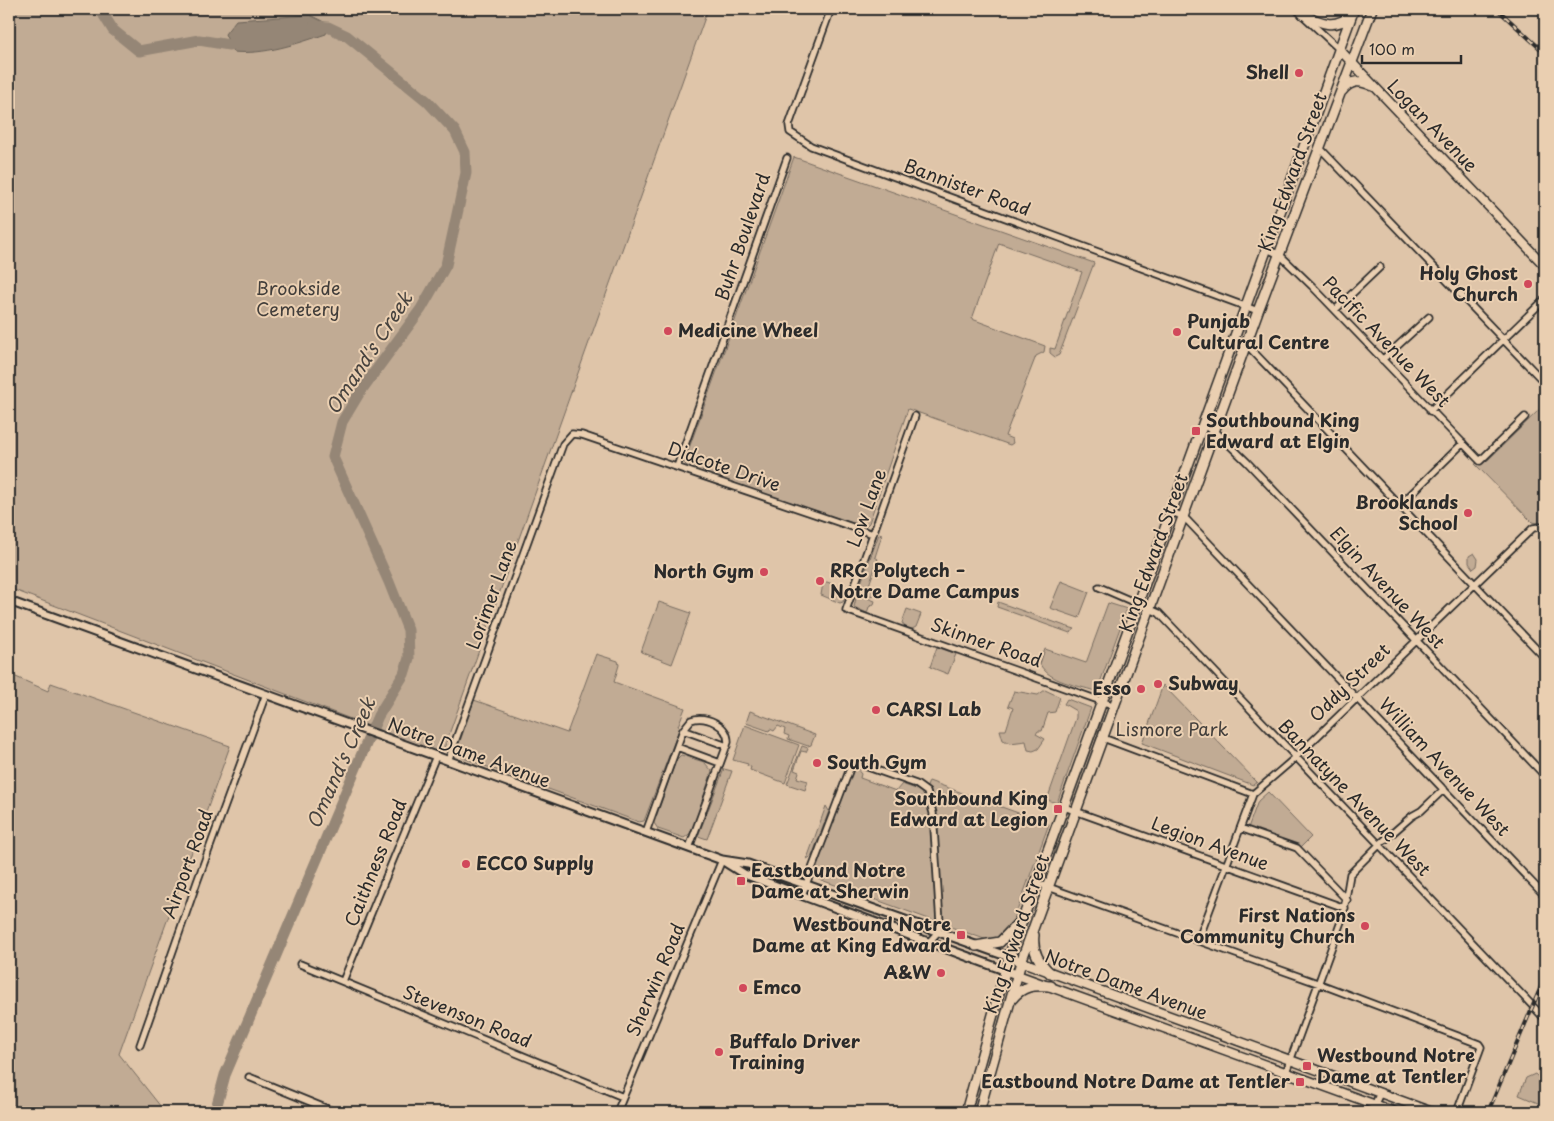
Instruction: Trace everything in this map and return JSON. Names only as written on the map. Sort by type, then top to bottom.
[{"type":"main road","name":"King Edward Street","points":[[979,1112],[1021,962],[1152,609],[1258,311],[1372,9]]},
{"type":"main road","name":"King Edward Street","points":[[966,1112],[1004,970],[1353,11]]},
{"type":"main road","points":[[1299,12],[1323,24],[1332,24],[1344,21],[1353,11]]},
{"type":"main road","name":"Logan Avenue","points":[[1339,49],[1545,266]]},
{"type":"main road","points":[[1338,97],[1346,85],[1353,82],[1365,82],[1373,86]]},
{"type":"main road","points":[[976,946],[1000,942],[1024,918]]},
{"type":"main road","points":[[1034,927],[1034,950],[1040,963],[1051,974]]},
{"type":"main road","name":"Notre Dame Avenue","points":[[1009,958],[1432,1112]]},
{"type":"main road","name":"Notre Dame Avenue","points":[[1004,970],[1286,1072],[1372,1108],[1395,1112]]},
{"type":"main road","points":[[1010,1001],[1024,987],[1034,985],[1051,986]]},
{"type":"street","name":"Bannister Road","points":[[832,9],[789,125],[790,132],[811,146],[1258,311]]},
{"type":"street","name":"Logan Avenue","points":[[1299,12],[1339,49]]},
{"type":"street","points":[[1319,148],[1545,383]]},
{"type":"street","name":"Buhr Boulevard","points":[[677,467],[786,158]]},
{"type":"street","name":"Pacific Avenue West","points":[[1267,249],[1280,254],[1480,462],[1526,417]]},
{"type":"street","points":[[1335,310],[1380,268]]},
{"type":"street","points":[[1430,411],[1545,299]]},
{"type":"street","points":[[1382,360],[1430,317]]},
{"type":"street","points":[[1246,344],[1545,658]]},
{"type":"street","name":"Low Lane","points":[[846,610],[916,416]]},
{"type":"street","name":"Elgin Avenue West","points":[[1203,426],[1215,431],[1545,776]]},
{"type":"street","name":"Didcote Drive","points":[[566,439],[572,434],[582,434],[873,534]]},
{"type":"street","name":"Lorimer Lane","points":[[448,761],[566,439]]},
{"type":"street","points":[[1400,505],[1462,444]]},
{"type":"street","name":"William Avenue West","points":[[1172,512],[1184,517],[1545,896]]},
{"type":"street","name":"Oddy Street","points":[[1198,941],[1253,794],[1294,758],[1537,527],[1545,530]]},
{"type":"street","name":"Bannatyne Avenue West","points":[[1099,587],[1159,613],[1294,758],[1380,844],[1545,1018]]},
{"type":"street","name":"Notre Dame Avenue","points":[[9,601],[722,860],[748,864],[1009,958]]},
{"type":"street","name":"Skinner Road","points":[[846,610],[1115,706]]},
{"type":"street","name":"Airport Road","points":[[140,1045],[266,694]]},
{"type":"street","points":[[646,832],[683,730],[694,719],[704,719],[718,724],[727,734],[727,746],[690,848]]},
{"type":"street","points":[[683,730],[727,746]]},
{"type":"street","points":[[1103,738],[1253,794]]},
{"type":"street","points":[[677,747],[720,763]]},
{"type":"street","name":"Caithness Road","points":[[343,982],[436,756]]},
{"type":"street","points":[[802,895],[851,766],[862,765],[916,784],[927,792],[933,813],[940,923],[938,932],[928,942]]},
{"type":"street","points":[[1286,1072],[1320,984],[1346,908],[1350,874],[1380,844],[1412,816],[1421,812],[1444,789]]},
{"type":"street","name":"Legion Avenue","points":[[1064,807],[1346,908]]},
{"type":"street","points":[[1240,828],[1297,848],[1348,900]]},
{"type":"street","name":"Notre Dame Avenue","points":[[722,860],[744,874],[1004,970]]},
{"type":"street","name":"Sherwin Road","points":[[617,1112],[722,860]]},
{"type":"street","points":[[1037,882],[1320,984],[1479,1044],[1481,1047],[1457,1112]]},
{"type":"street","points":[[836,908],[840,896]]},
{"type":"street","name":"Stevenson Road","points":[[300,964],[623,1097]]},
{"type":"street","points":[[249,1077],[335,1112]]},
{"type":"street","points":[[1372,1108],[1380,1093]]},
{"type":"green space","name":"Brookside Cemetery","points":[[9,9],[708,9],[442,754],[9,588]]},
{"type":"green space","points":[[794,157],[1094,263],[1059,355],[1055,357],[1050,353],[1050,348],[1055,349],[1082,272],[999,243],[972,319],[1045,346],[1044,352],[1036,356],[1005,436],[1012,439],[1013,443],[1010,445],[908,409],[869,523],[865,527],[696,472],[688,468],[684,462]]},
{"type":"green space","points":[[1545,404],[1545,524],[1532,522],[1475,464],[1488,460]]},
{"type":"green space","points":[[879,534],[882,535],[875,557],[878,559],[869,585],[876,588],[873,596],[858,591]]},
{"type":"green space","points":[[1474,553],[1478,559],[1477,566],[1473,569],[1469,563],[1469,556]]},
{"type":"green space","points":[[1061,581],[1089,592],[1079,618],[1050,608]]},
{"type":"green space","points":[[827,582],[849,590],[843,602],[840,603],[821,595],[823,583]]},
{"type":"green space","points":[[857,594],[875,601],[869,607],[867,613],[854,607]]},
{"type":"green space","points":[[659,602],[691,613],[672,664],[641,652]]},
{"type":"green space","points":[[998,602],[1075,629],[1070,633],[997,607]]},
{"type":"green space","points":[[1108,603],[1127,609],[1098,688],[1095,691],[1064,682],[1044,670],[1040,664],[1045,649],[1086,663]]},
{"type":"green space","points":[[907,609],[921,614],[916,627],[912,629],[905,627],[902,623]]},
{"type":"green space","points":[[937,647],[956,654],[948,674],[930,667]]},
{"type":"green space","points":[[596,654],[618,661],[619,665],[614,682],[685,708],[678,726],[680,727],[644,821],[639,822],[463,758],[457,750],[474,700],[567,733]]},
{"type":"green space","points":[[9,674],[48,691],[51,683],[230,746],[119,1054],[165,1112],[9,1112]]},
{"type":"green space","name":"Lismore Park","points":[[1163,685],[1257,782],[1253,785],[1142,743]]},
{"type":"green space","points":[[1045,690],[1060,697],[1055,712],[1048,713],[1042,731],[1038,731],[1036,734],[1045,739],[1038,749],[1028,750],[1026,741],[1010,743],[1003,740],[1000,730],[1006,730],[1013,708],[1008,706],[1014,691],[1038,695]]},
{"type":"green space","points":[[1067,699],[1091,708],[1057,803],[1047,800],[1076,718],[1076,711],[1064,704]]},
{"type":"green space","points":[[750,711],[815,735],[811,745],[808,746],[788,739],[789,736],[784,734],[785,729],[778,726],[774,731],[770,729],[769,731],[746,723]]},
{"type":"green space","points":[[1104,712],[1083,785],[1074,806],[1073,796]]},
{"type":"green space","points":[[745,725],[799,745],[785,783],[750,770],[751,767],[747,766],[748,764],[733,760]]},
{"type":"green space","points":[[802,746],[808,748],[806,752],[801,751],[794,770],[799,772],[797,778],[808,781],[805,790],[787,784]]},
{"type":"green space","points":[[681,755],[704,762],[712,771],[692,832],[684,838],[658,829],[654,823],[676,760]]},
{"type":"green space","points":[[724,769],[732,771],[707,839],[698,836]]},
{"type":"green space","points":[[857,769],[861,774],[860,778],[896,791],[902,784],[921,791],[924,795],[929,781],[1049,824],[1006,941],[998,944],[813,877],[851,771]]},
{"type":"green space","points":[[1268,792],[1311,837],[1301,847],[1248,828],[1258,801]]},
{"type":"green space","points":[[826,806],[829,811],[812,856],[807,859]]},
{"type":"green space","points":[[1071,815],[1047,878],[1063,821]]},
{"type":"green space","points":[[1535,1074],[1545,1084],[1545,1106],[1519,1095],[1526,1078]]},
{"type":"shaded area","points":[[310,15],[326,23],[328,27],[326,34],[280,48],[257,52],[233,52],[225,34],[236,20]]},
{"type":"waterway","name":"Omand's Creek","points":[[100,9],[113,30],[139,51],[199,40],[229,45],[242,42]]},
{"type":"waterway","name":"Omand's Creek","points":[[215,1112],[225,1075],[378,716],[404,674],[409,658],[408,630],[389,582],[333,457],[342,422],[360,392],[421,309],[446,265],[466,173],[465,152],[455,131],[427,101],[347,36],[328,27],[314,26]]},
{"type":"railway","points":[[1497,9],[1545,53]]},
{"type":"railway","points":[[1539,9],[1545,14]]},
{"type":"railway","points":[[1488,1112],[1545,977]]},
{"type":"place","name":"Shell","points":[[1299,73]]},
{"type":"place","name":"Holy Ghost Church","points":[[1528,284]]},
{"type":"place","name":"Medicine Wheel","points":[[668,331]]},
{"type":"place","name":"Punjab Cultural Centre","points":[[1177,332]]},
{"type":"place","name":"Southbound King Edward at Elgin","points":[[1196,431]]},
{"type":"place","name":"Brooklands School","points":[[1468,513]]},
{"type":"place","name":"North Gym","points":[[764,572]]},
{"type":"place","name":"RRC Polytech – Notre Dame Campus","points":[[820,581]]},
{"type":"place","name":"Subway","points":[[1158,684]]},
{"type":"place","name":"Esso","points":[[1141,689]]},
{"type":"place","name":"CARSI Lab","points":[[876,710]]},
{"type":"place","name":"South Gym","points":[[817,763]]},
{"type":"place","name":"Southbound King Edward at Legion","points":[[1058,809]]},
{"type":"place","name":"ECCO Supply","points":[[466,864]]},
{"type":"place","name":"Eastbound Notre Dame at Sherwin","points":[[741,881]]},
{"type":"place","name":"First Nations Community Church","points":[[1365,926]]},
{"type":"place","name":"Westbound Notre Dame at King Edward","points":[[961,935]]},
{"type":"place","name":"A&W","points":[[941,973]]},
{"type":"place","name":"Emco","points":[[743,988]]},
{"type":"place","name":"Buffalo Driver Training","points":[[719,1052]]},
{"type":"place","name":"Westbound Notre Dame at Tentler","points":[[1307,1066]]},
{"type":"place","name":"Eastbound Notre Dame at Tentler","points":[[1300,1082]]}]
